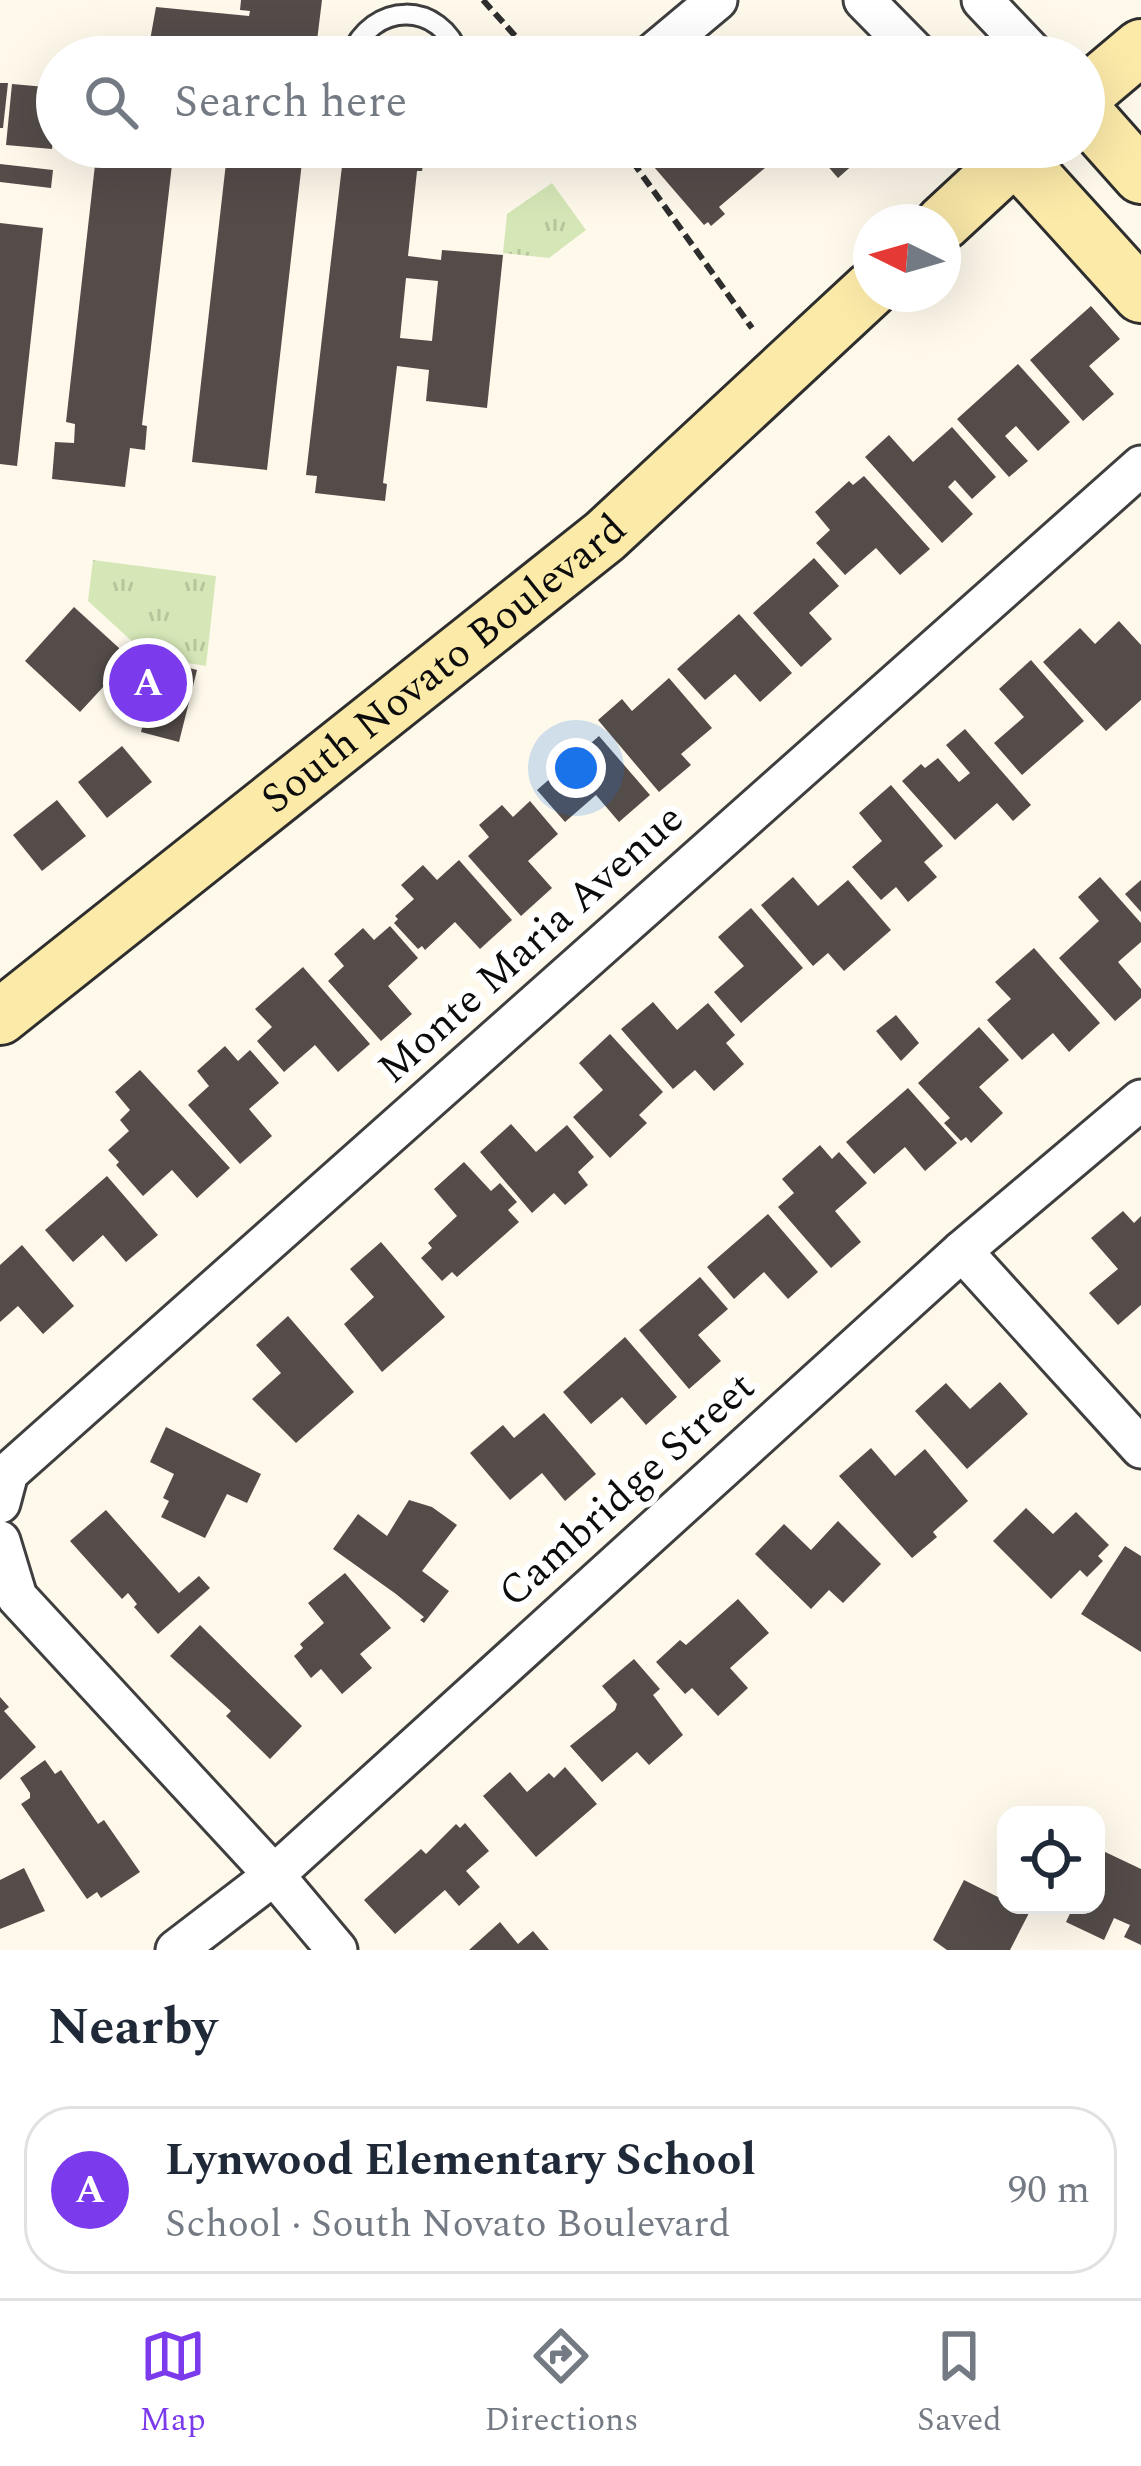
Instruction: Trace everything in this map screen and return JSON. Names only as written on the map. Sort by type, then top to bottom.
[{"type":"main road","points":[[1105,77],[1141,47]]},
{"type":"main road","points":[[1105,136],[1141,176]]},
{"type":"main road","points":[[961,205],[997,168]]},
{"type":"main road","points":[[1031,168],[1141,295]]},
{"type":"main road","name":"South Novato Boulevard","points":[[0,1017],[605,536],[853,306]]},
{"type":"street","points":[[674,36],[717,0]]},
{"type":"street","points":[[864,0],[899,36]]},
{"type":"street","points":[[982,0],[1016,36]]},
{"type":"street","name":"Monte Maria Avenue","points":[[0,1503],[8,1473],[1141,466]]},
{"type":"street","name":"Cambridge Street","points":[[176,1950],[274,1875],[962,1251],[1141,1100]]},
{"type":"street","points":[[962,1251],[1141,1448]]},
{"type":"street","points":[[0,1541],[17,1597],[338,1950]]},
{"type":"lane","points":[[361,36],[384,8],[422,16],[450,36]]},
{"type":"path","points":[[483,0],[515,36]]},
{"type":"path","points":[[637,168],[752,328]]},
{"type":"green space","points":[[552,183],[586,230],[549,258],[503,253],[507,214]]},
{"type":"green space","points":[[93,560],[216,576],[206,666],[149,657],[88,601]]},
{"type":"building","points":[[241,0],[322,0],[318,36],[151,36],[156,7],[249,16],[250,11],[240,10]]},
{"type":"building","points":[[0,83],[8,83],[3,128],[0,128]]},
{"type":"building","points":[[12,84],[36,86],[36,148],[6,145]]},
{"type":"building","points":[[0,164],[53,170],[51,188],[0,182]]},
{"type":"building","points":[[95,168],[172,168],[142,425],[147,426],[145,450],[130,448],[125,487],[52,479],[55,442],[74,443],[75,424],[66,422]]},
{"type":"building","points":[[225,168],[301,168],[267,470],[192,462]]},
{"type":"building","points":[[342,168],[422,168],[417,171],[408,256],[441,260],[442,250],[503,255],[487,408],[426,401],[429,370],[397,366],[385,501],[315,493],[317,476],[306,475]],"holes":[[[406,278],[438,281],[432,341],[400,338]]]},
{"type":"building","points":[[655,168],[765,168],[719,207],[725,214],[711,226],[704,225]]},
{"type":"building","points":[[829,168],[849,168],[838,178]]},
{"type":"building","points":[[0,223],[43,228],[17,466],[0,464]]},
{"type":"building","points":[[1091,306],[1120,339],[1089,366],[1114,394],[1083,421],[1030,360]]},
{"type":"building","points":[[1018,364],[1070,422],[1038,451],[1016,426],[1005,436],[1028,461],[1009,477],[957,419]]},
{"type":"building","points":[[952,427],[996,477],[972,499],[955,480],[948,487],[973,514],[942,543],[865,457],[889,435],[913,462]]},
{"type":"building","points":[[864,476],[930,549],[900,575],[876,548],[845,575],[816,543],[830,530],[815,512],[849,481],[853,485]]},
{"type":"building","points":[[814,558],[839,586],[809,613],[832,639],[801,667],[753,613]]},
{"type":"building","points":[[74,607],[130,658],[80,712],[25,661]]},
{"type":"building","points":[[739,614],[792,673],[760,702],[735,674],[705,700],[677,669]]},
{"type":"building","points":[[1119,621],[1141,645],[1141,700],[1106,731],[1043,662],[1080,628],[1095,644]]},
{"type":"building","points":[[159,660],[197,670],[179,742],[141,732]]},
{"type":"building","points":[[1031,660],[1084,721],[1022,775],[994,743],[1024,717],[999,689]]},
{"type":"building","points":[[669,678],[712,728],[681,754],[691,765],[659,792],[598,720],[622,699],[632,711]]},
{"type":"building","points":[[965,729],[1031,805],[1013,821],[997,803],[955,840],[902,781],[921,764],[925,768],[938,758],[959,782],[970,773],[946,745]]},
{"type":"building","points":[[599,736],[650,795],[619,822],[596,795],[565,822],[537,790]]},
{"type":"building","points":[[122,746],[152,782],[107,818],[78,782]]},
{"type":"building","points":[[891,785],[943,846],[924,862],[937,877],[908,902],[896,887],[881,900],[852,867],[882,841],[859,813]]},
{"type":"building","points":[[57,800],[86,836],[42,871],[13,835]]},
{"type":"building","points":[[530,801],[558,834],[528,861],[552,888],[521,916],[468,856],[489,837],[479,825],[502,805],[513,817]]},
{"type":"building","points":[[459,860],[512,920],[480,949],[455,922],[425,950],[418,949],[394,923],[395,916],[414,899],[401,885],[423,865],[437,880]]},
{"type":"building","points":[[793,877],[818,906],[848,880],[891,930],[844,971],[828,953],[813,966],[761,905]]},
{"type":"building","points":[[1100,877],[1141,923],[1141,942],[1118,962],[1141,989],[1141,998],[1115,1021],[1059,958],[1099,921],[1078,897]]},
{"type":"building","points":[[1141,880],[1141,912],[1125,894]]},
{"type":"building","points":[[751,908],[803,968],[741,1023],[714,992],[744,966],[718,937]]},
{"type":"building","points":[[390,926],[418,958],[388,986],[412,1014],[381,1041],[328,981],[344,966],[334,954],[363,928],[374,940]]},
{"type":"building","points":[[1034,948],[1100,1023],[1069,1052],[1053,1033],[1022,1060],[987,1020],[1011,999],[995,982]]},
{"type":"building","points":[[303,967],[370,1044],[338,1072],[315,1045],[284,1072],[257,1041],[272,1027],[255,1009]]},
{"type":"building","points":[[653,1002],[677,1030],[708,1003],[735,1035],[726,1043],[744,1064],[714,1091],[695,1070],[673,1089],[621,1029]]},
{"type":"building","points":[[896,1015],[919,1043],[901,1061],[876,1031]]},
{"type":"building","points":[[979,1027],[1009,1060],[979,1087],[1003,1113],[971,1143],[966,1137],[961,1141],[944,1123],[950,1118],[918,1083]]},
{"type":"building","points":[[610,1034],[663,1092],[639,1115],[647,1123],[610,1158],[573,1117],[603,1090],[579,1063]]},
{"type":"building","points":[[225,1046],[238,1061],[250,1050],[279,1083],[249,1109],[272,1136],[240,1164],[188,1105],[209,1086],[197,1071]]},
{"type":"building","points":[[140,1070],[230,1168],[197,1198],[172,1170],[143,1196],[108,1150],[129,1131],[120,1120],[130,1110],[115,1092]]},
{"type":"building","points":[[908,1088],[957,1143],[925,1171],[905,1147],[874,1174],[846,1142]]},
{"type":"building","points":[[511,1124],[536,1152],[567,1125],[594,1157],[578,1172],[588,1185],[565,1205],[554,1193],[532,1213],[480,1152]]},
{"type":"building","points":[[820,1145],[832,1159],[839,1152],[867,1183],[835,1211],[861,1242],[831,1268],[778,1207],[794,1193],[782,1179]]},
{"type":"building","points":[[464,1162],[491,1191],[500,1183],[517,1202],[508,1210],[519,1222],[457,1277],[452,1272],[442,1281],[421,1258],[432,1248],[428,1243],[457,1216],[434,1189]]},
{"type":"building","points":[[107,1176],[158,1235],[126,1262],[103,1235],[73,1262],[45,1230]]},
{"type":"building","points":[[1123,1211],[1134,1223],[1141,1216],[1141,1305],[1118,1325],[1089,1293],[1118,1269],[1091,1238]]},
{"type":"building","points":[[768,1214],[818,1272],[788,1299],[764,1272],[734,1299],[707,1267]]},
{"type":"building","points":[[381,1242],[445,1317],[382,1372],[344,1324],[374,1297],[350,1269]]},
{"type":"building","points":[[22,1245],[74,1306],[43,1334],[18,1306],[0,1322],[0,1265]]},
{"type":"building","points":[[700,1277],[728,1309],[698,1335],[721,1361],[689,1389],[639,1330]]},
{"type":"building","points":[[288,1316],[354,1392],[296,1443],[252,1399],[281,1373],[256,1345]]},
{"type":"building","points":[[625,1337],[677,1397],[646,1425],[622,1397],[591,1424],[563,1392]]},
{"type":"building","points":[[1000,1382],[1028,1414],[967,1469],[915,1411],[946,1383],[970,1409]]},
{"type":"building","points":[[544,1413],[596,1474],[565,1501],[542,1473],[510,1500],[470,1453],[503,1425],[514,1438]]},
{"type":"building","points":[[166,1427],[261,1474],[247,1503],[227,1494],[205,1538],[161,1517],[174,1474],[150,1462]]},
{"type":"building","points":[[871,1448],[895,1476],[925,1449],[968,1501],[912,1558],[839,1476]]},
{"type":"building","points":[[409,1500],[432,1507],[457,1525],[422,1571],[449,1591],[424,1623],[420,1620],[424,1617],[396,1594],[333,1549],[358,1514],[387,1536]]},
{"type":"building","points":[[1026,1508],[1053,1534],[1076,1512],[1109,1545],[1098,1556],[1103,1561],[1087,1577],[1080,1570],[1051,1599],[993,1541]]},
{"type":"building","points":[[106,1510],[179,1593],[199,1576],[210,1588],[158,1634],[128,1593],[122,1599],[70,1541]]},
{"type":"building","points":[[838,1521],[881,1564],[843,1603],[829,1590],[811,1609],[755,1554],[784,1524],[811,1550]]},
{"type":"building","points":[[1125,1546],[1141,1556],[1141,1652],[1081,1614]]},
{"type":"building","points":[[345,1573],[391,1628],[360,1654],[372,1668],[342,1694],[321,1669],[311,1678],[294,1656],[303,1648],[300,1644],[324,1623],[308,1603]]},
{"type":"building","points":[[738,1599],[769,1633],[730,1668],[748,1688],[718,1716],[692,1688],[685,1694],[656,1662],[680,1640],[686,1645]]},
{"type":"building","points":[[200,1625],[302,1726],[270,1759],[226,1716],[231,1711],[170,1656]]},
{"type":"building","points":[[634,1659],[660,1689],[653,1695],[683,1735],[649,1765],[637,1752],[602,1782],[570,1746],[615,1710],[617,1704],[602,1686]]},
{"type":"building","points":[[0,1697],[9,1707],[4,1711],[36,1747],[0,1780]]},
{"type":"building","points":[[45,1760],[55,1774],[61,1770],[98,1824],[104,1820],[140,1872],[101,1898],[97,1892],[87,1899],[21,1804],[30,1793],[20,1778]]},
{"type":"building","points":[[565,1767],[597,1804],[536,1857],[483,1796],[510,1772],[527,1792],[549,1773],[554,1778]]},
{"type":"building","points":[[465,1823],[489,1851],[466,1871],[480,1887],[459,1906],[445,1890],[395,1934],[364,1900],[421,1849],[426,1854],[456,1824],[460,1828]]},
{"type":"building","points":[[1105,1852],[1141,1869],[1141,1945],[1124,1937],[1130,1925],[1114,1918],[1104,1940],[1066,1922],[1070,1914],[1105,1914]]},
{"type":"building","points":[[24,1868],[45,1911],[0,1929],[0,1880]]},
{"type":"building","points":[[964,1880],[997,1896],[997,1914],[1028,1914],[1010,1950],[947,1950],[933,1940]]},
{"type":"building","points":[[500,1922],[518,1944],[533,1931],[549,1950],[469,1950]]},
{"type":"place","name":"Lynwood Elementary School","points":[[148,683]]}]
